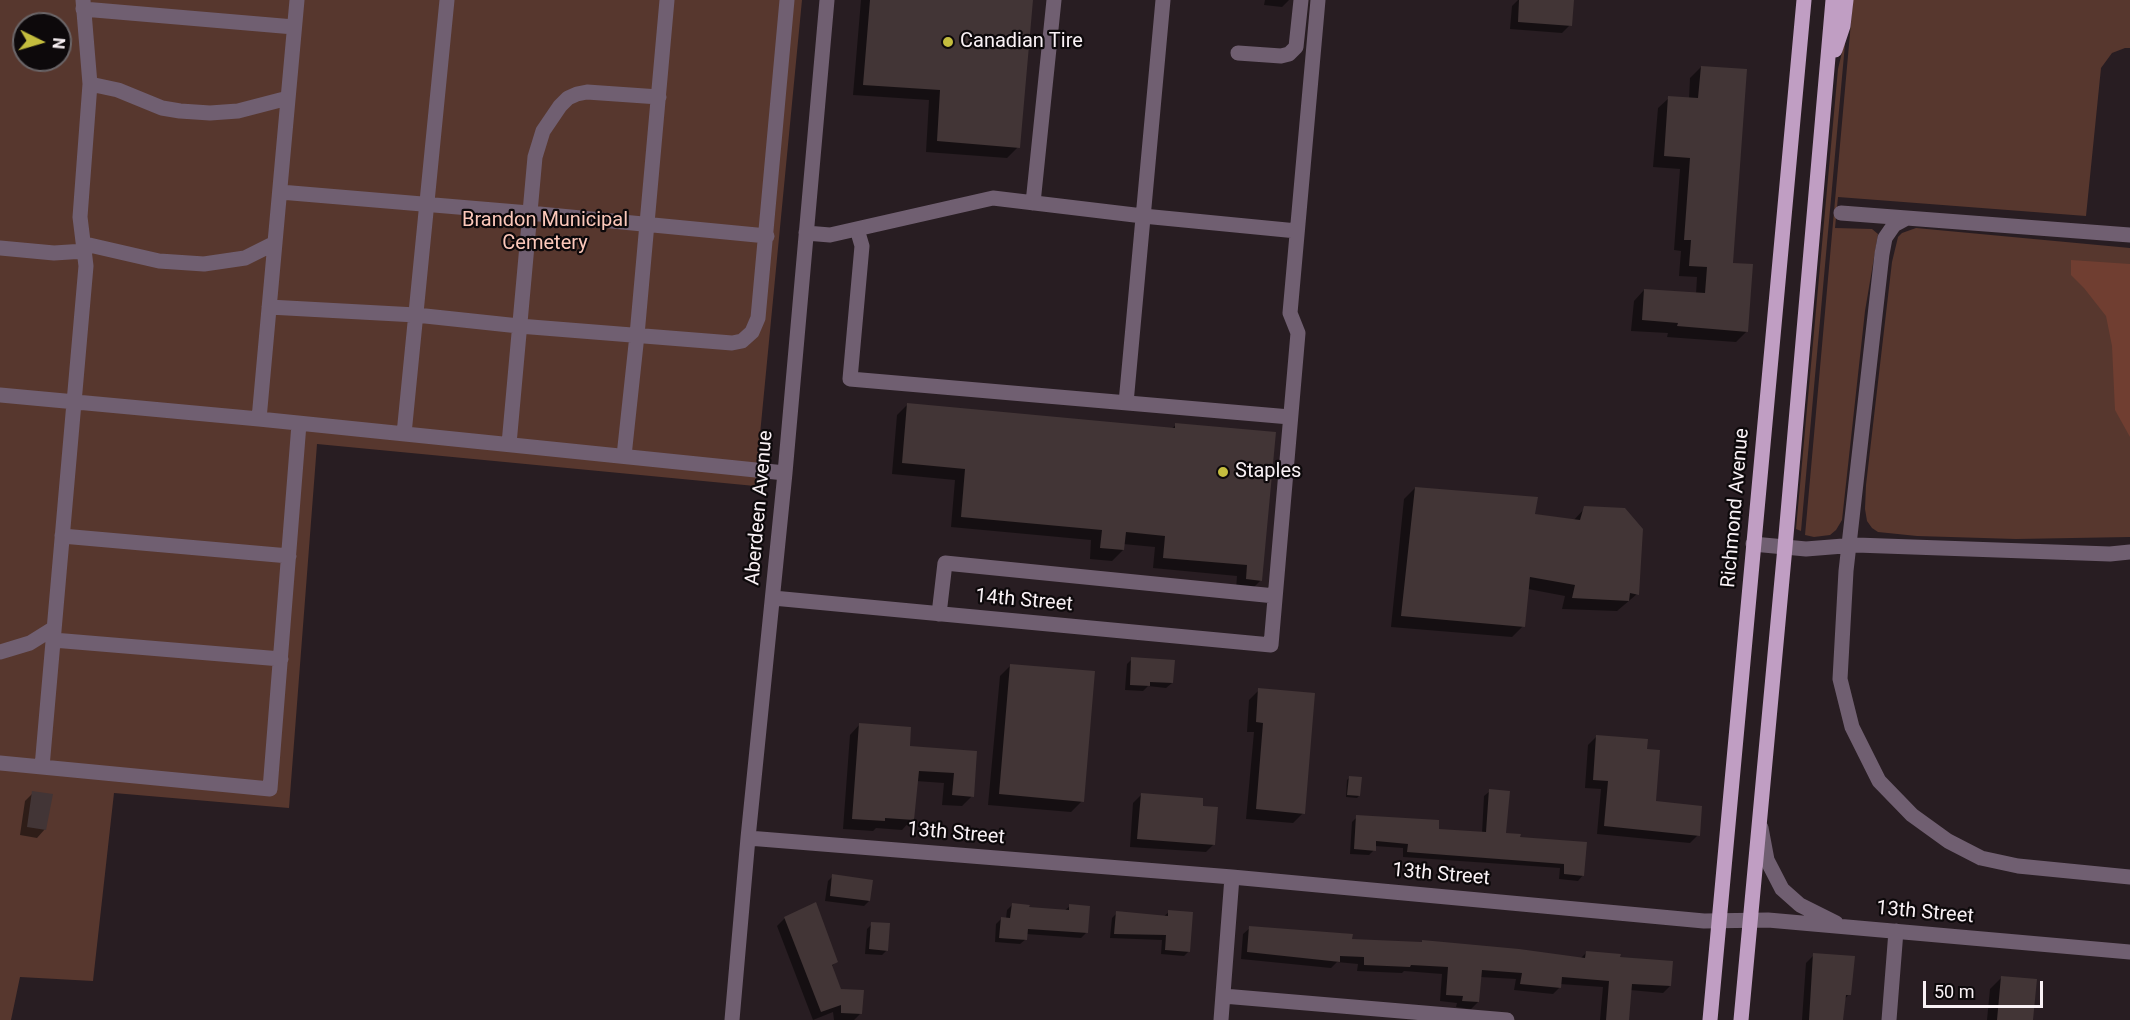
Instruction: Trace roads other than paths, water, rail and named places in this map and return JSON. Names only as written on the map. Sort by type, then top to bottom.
[{"type":"main road","name":"Richmond Avenue","points":[[1710,1020],[1804,0]]},
{"type":"main road","points":[[1741,1020],[1833,0]]},
{"type":"main road","points":[[1826,85],[1843,26],[1846,0]]},
{"type":"street","points":[[259,419],[297,0]]},
{"type":"street","points":[[404,434],[447,0]]},
{"type":"street","points":[[624,456],[668,0]]},
{"type":"street","points":[[269,307],[416,315],[519,326],[732,343],[742,341],[752,332],[758,318],[788,0]]},
{"type":"street","name":"Aberdeen Avenue","points":[[732,1020],[785,473],[827,0]]},
{"type":"street","points":[[1033,203],[1054,0]]},
{"type":"street","points":[[1126,403],[1163,0]]},
{"type":"street","points":[[1238,53],[1281,56],[1289,54],[1296,47],[1301,0]]},
{"type":"street","points":[[939,614],[945,563],[1275,596],[1298,333],[1290,313],[1318,0]]},
{"type":"street","points":[[42,767],[74,402],[85,247],[81,230],[81,205],[90,84],[83,4],[294,27]]},
{"type":"street","points":[[90,84],[118,90],[162,108],[180,111],[210,113],[238,111],[288,98]]},
{"type":"street","points":[[509,444],[529,213],[538,144],[550,119],[568,98],[577,94],[587,92],[659,97]]},
{"type":"street","points":[[280,192],[767,236]]},
{"type":"street","points":[[806,232],[830,235],[993,198],[1297,231]]},
{"type":"street","points":[[1841,213],[2130,235]]},
{"type":"street","points":[[1907,218],[1894,225],[1885,238],[1882,254],[1849,546],[1840,680],[1852,727],[1879,780],[1912,815],[1948,841],[1981,858],[2018,867],[2130,877]]},
{"type":"street","points":[[857,229],[862,246],[850,379],[1290,417]]},
{"type":"street","points":[[0,248],[54,253],[85,247],[183,264],[204,264],[245,258],[275,243]]},
{"type":"street","points":[[0,395],[785,473]]},
{"type":"street","points":[[0,763],[270,789],[299,424]]},
{"type":"street","points":[[62,536],[290,556]]},
{"type":"street","points":[[1753,544],[1820,549],[1849,546],[2110,554],[2130,552]]},
{"type":"street","name":"14th Street","points":[[772,598],[1271,645],[1275,596]]},
{"type":"street","points":[[0,652],[53,634],[281,659]]},
{"type":"street","points":[[1758,817],[1767,860],[1782,889],[1800,905],[1844,927]]},
{"type":"street","name":"13th Street","points":[[748,838],[1232,877],[1720,921],[1749,920],[1844,927],[2130,952]]},
{"type":"street","points":[[1221,1020],[1232,877]]},
{"type":"street","points":[[1889,1020],[1896,931]]},
{"type":"street","points":[[1223,996],[1507,1020]]},
{"type":"place","name":"Canadian Tire","points":[[948,42]]},
{"type":"place","name":"Staples","points":[[1223,472]]},
{"type":"park label","name":"Brandon Municipal Cemetery","points":[[545,232]]}]
